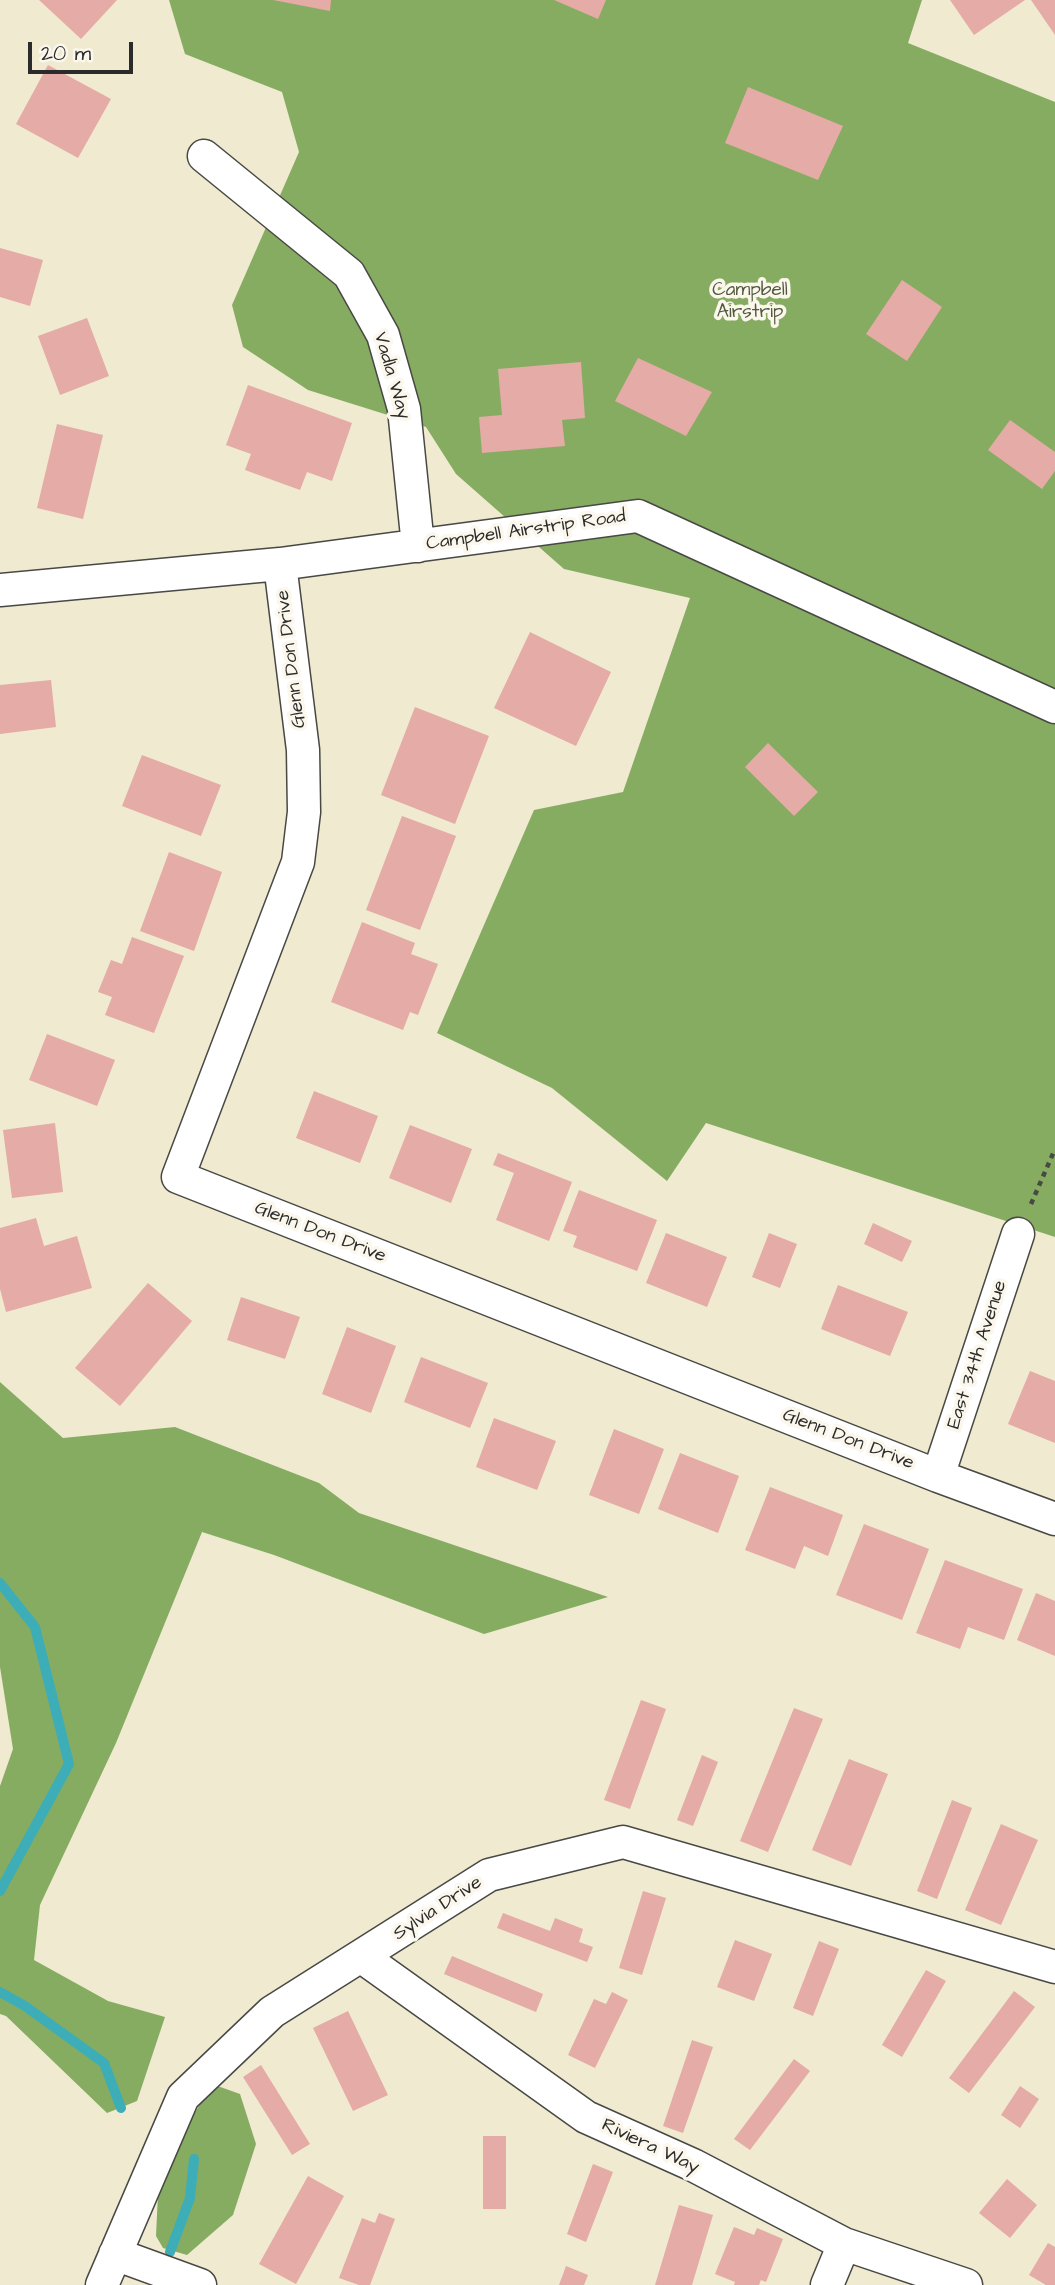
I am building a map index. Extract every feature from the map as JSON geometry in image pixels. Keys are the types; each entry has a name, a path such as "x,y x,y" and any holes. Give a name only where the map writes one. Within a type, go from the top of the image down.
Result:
{"street":[{"name":"Vadla Way","path":"204,156 349,274 383,335 404,410 418,545"},
{"name":"Campbell Airstrip Road","path":"0,590 280,564 638,516 1055,707"},
{"name":"Glenn Don Drive","path":"280,564 303,750 304,812 298,862 178,1177 938,1476 1055,1519"},
{"name":"East 34th Avenue","path":"938,1476 1018,1234"},
{"name":"Sylvia Drive","path":"102,2285 183,2097 272,2012 489,1875 623,1842 1055,1967"},
{"name":"Riviera Way","path":"362,1957 586,2117 693,2165 844,2244 966,2285"},
{"path":"827,2285 844,2244"},
{"path":"115,2254 200,2285"}],"path":[{"path":"1018,1234 1055,1149"}],"green space":[{"name":"Campbell Airstrip","path":"169,0 922,0 908,43 1055,102 1055,1237 706,1123 667,1181 552,1088 437,1033 534,810 623,792 690,598 564,569 456,474 426,427 308,390 243,347 232,305 299,152 282,92 185,54"},
{"path":"0,1382 63,1438 175,1427 319,1483 359,1513 608,1597 484,1634 274,1555 202,1532 116,1743 40,1905 34,1960 108,2001 165,2017 137,2101 107,2113 6,2016 0,2014 0,1786 13,1749 0,1667"},
{"path":"212,2084 240,2094 256,2144 233,2215 187,2255 163,2248 156,2236 159,2173"}],"building":[{"path":"39,0 117,0 81,39"},
{"path":"273,0 331,0 330,11"},
{"path":"554,0 606,0 598,19"},
{"path":"950,0 1025,0 974,35"},
{"path":"1031,0 1055,0 1055,35"},
{"path":"48,65 111,99 78,158 16,124"},
{"path":"748,87 843,126 818,180 725,143"},
{"path":"0,248 43,260 30,306 0,297"},
{"path":"902,280 942,307 907,361 866,334"},
{"path":"87,318 109,376 60,395 38,336"},
{"path":"638,358 712,392 686,436 615,401"},
{"path":"581,362 585,418 562,420 565,446 482,453 479,417 502,415 498,369"},
{"path":"248,385 352,423 332,481 307,472 300,490 245,470 251,454 226,445"},
{"path":"1010,420 1055,452 1055,471 1042,489 988,450"},
{"path":"57,424 103,435 83,519 37,508"},
{"path":"530,632 611,672 576,746 494,708"},
{"path":"51,680 56,727 0,734 0,685"},
{"path":"415,707 489,736 455,824 381,795"},
{"path":"768,743 818,792 794,816 745,767"},
{"path":"142,755 221,785 201,836 122,806"},
{"path":"402,816 456,836 420,930 366,910"},
{"path":"169,852 222,872 194,951 140,931"},
{"path":"362,922 415,943 411,954 438,964 418,1015 410,1012 403,1030 331,1002"},
{"path":"132,937 184,956 154,1033 105,1015 112,997 98,992 111,960 122,964"},
{"path":"47,1034 115,1060 97,1106 29,1080"},
{"path":"314,1091 378,1116 360,1163 296,1138"},
{"path":"55,1123 63,1192 12,1198 3,1130"},
{"path":"410,1125 472,1149 451,1203 389,1178"},
{"path":"498,1153 572,1182 549,1241 496,1220 514,1173 493,1165"},
{"path":"579,1190 657,1220 637,1271 573,1247 577,1236 563,1231"},
{"path":"36,1218 44,1246 77,1236 92,1288 6,1312 0,1289 0,1228"},
{"path":"873,1223 912,1241 902,1262 864,1244"},
{"path":"666,1233 727,1257 707,1307 646,1283"},
{"path":"769,1233 797,1244 780,1288 752,1277"},
{"path":"148,1283 192,1321 120,1406 75,1368"},
{"path":"838,1285 908,1312 890,1356 821,1329"},
{"path":"241,1297 300,1317 285,1359 227,1340"},
{"path":"347,1327 396,1346 371,1413 322,1394"},
{"path":"421,1357 488,1383 470,1428 404,1402"},
{"path":"1030,1371 1055,1381 1055,1443 1008,1424"},
{"path":"494,1418 556,1441 537,1490 476,1467"},
{"path":"614,1429 664,1449 639,1514 589,1495"},
{"path":"680,1453 739,1476 718,1533 658,1509"},
{"path":"770,1487 843,1515 828,1556 804,1546 795,1569 745,1550"},
{"path":"864,1524 929,1549 902,1620 836,1595"},
{"path":"945,1560 1023,1589 1004,1640 968,1627 960,1649 916,1633"},
{"path":"1036,1593 1055,1601 1055,1656 1017,1640"},
{"path":"641,1700 666,1709 630,1809 604,1800"},
{"path":"794,1708 823,1719 768,1852 740,1841"},
{"path":"702,1755 718,1762 693,1826 677,1820"},
{"path":"849,1759 888,1774 851,1866 812,1850"},
{"path":"952,1800 972,1808 937,1899 917,1891"},
{"path":"1001,1824 1038,1840 1001,1925 965,1910"},
{"path":"643,1891 666,1898 642,1975 619,1968"},
{"path":"503,1913 550,1931 555,1918 583,1929 579,1942 593,1947 587,1962 497,1928"},
{"path":"735,1940 772,1954 754,2001 717,1987"},
{"path":"819,1941 839,1949 813,2016 793,2008"},
{"path":"452,1956 543,1994 536,2012 444,1974"},
{"path":"926,1970 946,1981 902,2057 882,2045"},
{"path":"1014,1991 1035,2007 969,2093 949,2078"},
{"path":"612,1992 628,2000 595,2068 568,2055 594,1999 606,2004"},
{"path":"348,2011 388,2095 353,2111 313,2028"},
{"path":"692,2040 713,2047 683,2133 663,2126"},
{"path":"794,2059 810,2071 750,2150 734,2139"},
{"path":"261,2065 310,2144 292,2155 243,2077"},
{"path":"1020,2086 1039,2099 1020,2128 1001,2115"},
{"path":"483,2136 506,2136 506,2209 483,2209"},
{"path":"593,2164 613,2172 586,2242 567,2234"},
{"path":"308,2176 344,2196 296,2284 259,2264"},
{"path":"1007,2179 1037,2205 1010,2238 979,2213"},
{"path":"679,2205 713,2215 692,2285 655,2285"},
{"path":"379,2213 395,2219 370,2285 359,2285 339,2278 362,2218 375,2223"},
{"path":"734,2227 754,2235 757,2228 783,2239 766,2282 761,2280 759,2285 734,2285 735,2282 715,2274"},
{"path":"1048,2243 1055,2247 1055,2285 1046,2285 1029,2275"},
{"path":"566,2266 588,2275 584,2285 559,2285"}],"waterway":[{"path":"0,1583 35,1627 69,1764 0,1891"},
{"path":"0,1992 25,2006 104,2063 121,2108"},
{"path":"170,2252 190,2198 194,2159"}]}
